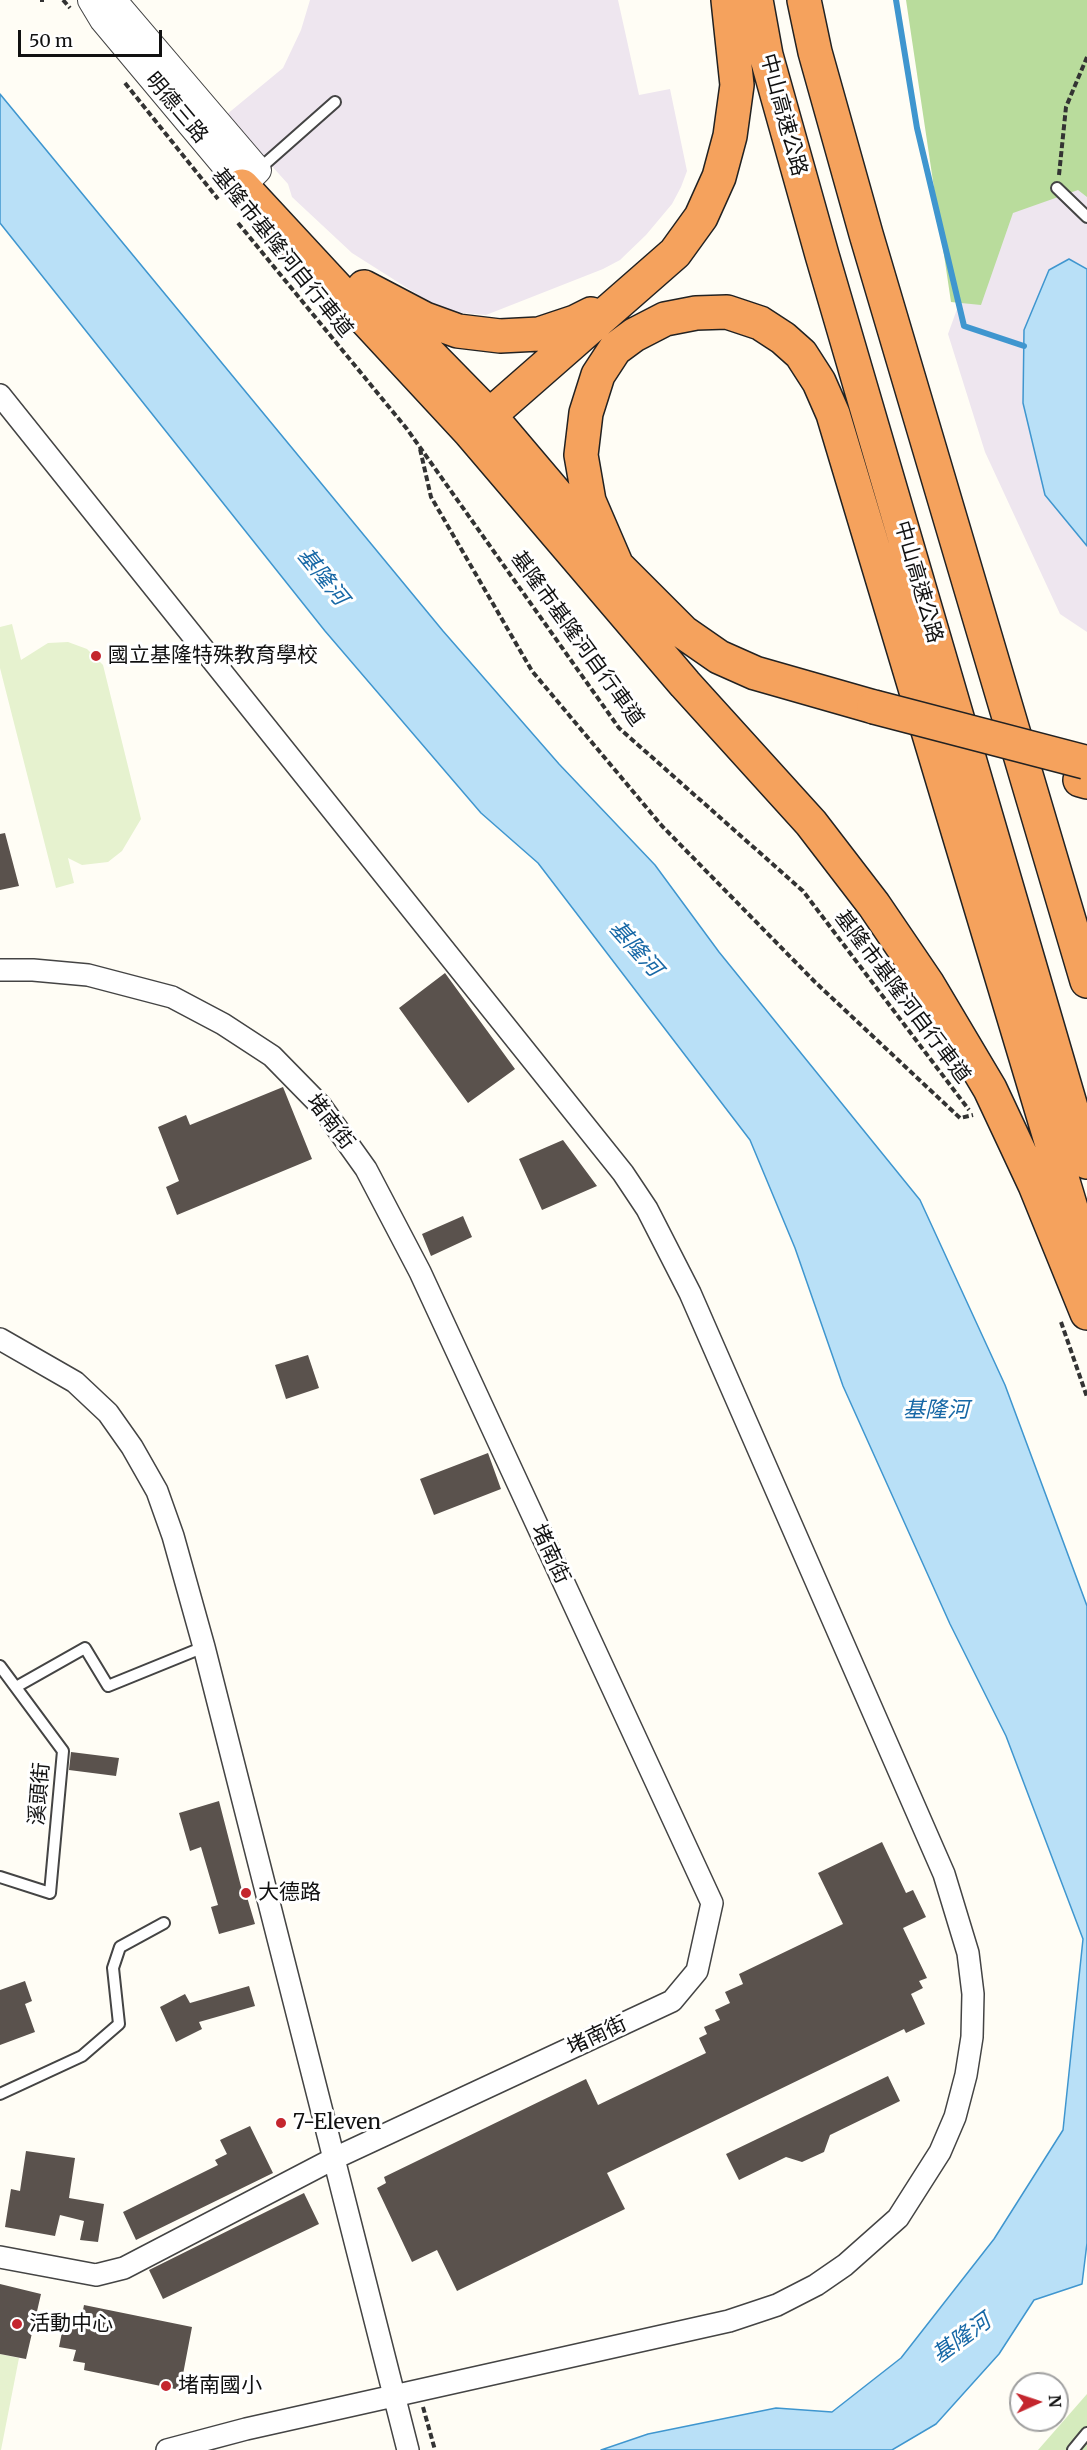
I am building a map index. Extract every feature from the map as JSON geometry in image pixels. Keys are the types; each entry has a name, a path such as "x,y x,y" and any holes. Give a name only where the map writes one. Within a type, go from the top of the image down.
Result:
{"highway":[{"path":"479,424 675,253 701,217 719,177 729,136 737,85 729,0"},
{"name":"中山高速公路","path":"756,0 766,55 825,266 1087,1162"},
{"path":"804,0 814,52 863,223 1087,981"},
{"path":"239,195 364,287 425,319 458,331 500,336 539,334 575,322 630,292"},
{"path":"239,195 479,424"},
{"path":"364,287 675,651 709,673 782,704 872,716 1085,771"},
{"path":"1072,1312 1035,1185 990,1089 927,983 874,905 811,823 686,684 608,573 589,501 580,455 586,413 598,375 615,350 633,335 665,319 696,313 727,312 760,323 783,338 807,363 819,382 832,414 1087,1262"},
{"path":"1050,855 1087,919"}],"street":[{"name":"明德三路","path":"113,0 239,195"},
{"name":"明德三路","path":"85,8 103,20 239,195"},
{"path":"0,395 616,1165 647,1209 690,1293 944,1874 968,1953 973,1994 972,2037 955,2117 940,2152 898,2218 845,2265 816,2285 777,2305 729,2321 419,2391 396,2403 167,2450"},
{"name":"堵南街","path":"0,970 33,970 88,975 172,997 223,1024 272,1056 321,1106 366,1169 420,1272 712,1903 697,1971 672,2001 335,2158"},
{"path":"0,1339 75,1382 108,1413 132,1447 157,1491 204,1647 408,2450"},
{"path":"0,2257 96,2275 124,2268 335,2158"}],"lane":[{"path":"239,195 335,102"},
{"path":"1057,189 1087,217"},
{"path":"16,1687 85,1648 108,1686 204,1647"},
{"name":"溪頭街","path":"0,1666 63,1751 50,1893 0,1877"},
{"path":"0,2094 82,2056 119,2024 113,1968 120,1947 164,1923"},
{"path":"1073,2450 1087,2433"}],"path":[{"path":"63,0 85,8"},
{"path":"1057,189 1066,107 1087,57"},
{"name":"基隆市基隆河自行車道","path":"123,77 127,87 239,195 619,728 803,891 981,1124"},
{"path":"419,446 431,497 532,670 662,826 815,982 960,1118 974,1115"},
{"path":"1072,1312 1087,1397"},
{"path":"419,2391 435,2450"}],"shaded area":[{"path":"310,0 618,0 639,95 670,89 687,171 672,204 646,235 620,260 603,269 486,315 451,312 434,305 352,253 292,197 288,184 226,115 283,68 301,30"},
{"path":"1069,0 1087,0 1087,632 1060,614 985,452 948,334"}],"green space":[{"path":"906,0 1087,0 1087,197 1078,190 1013,213 981,305 951,302"},
{"path":"12,624 21,660 48,643 68,642 87,649 103,665 141,819 122,851 108,862 82,865 68,858 74,883 56,888 0,668 0,627"},
{"path":"0,2354 19,2358 1,2450 0,2450"},
{"path":"1087,2394 1087,2450 1038,2450 1054,2432 1069,2432 1069,2415"}],"water":[{"name":"基隆河","path":"0,94 443,631 559,764 655,865 719,952 920,1200 1005,1385 1087,1606 1087,2243 1082,2284 1034,2300 999,2354 936,2424 892,2450 601,2450 648,2434 776,2408 832,2412 901,2358 994,2239 1063,2130 1083,1939 1006,1736 950,1624 843,1386 795,1248 750,1140 538,863 481,813 325,631 0,223"},
{"path":"1069,259 1087,269 1087,546 1045,495 1023,403 1024,330 1049,270"}],"building":[{"path":"5,833 19,886 0,890 0,834"},
{"path":"445,973 515,1069 468,1103 399,1008"},
{"path":"283,1087 312,1159 177,1215 166,1187 179,1181 158,1127 186,1115 190,1125"},
{"path":"563,1140 597,1186 542,1210 519,1159"},
{"path":"463,1216 472,1237 431,1256 422,1234"},
{"path":"308,1355 319,1388 286,1399 275,1365"},
{"path":"488,1453 501,1489 434,1515 420,1479"},
{"path":"71,1752 119,1758 116,1776 69,1770"},
{"path":"219,1801 244,1898 247,1897 255,1924 219,1934 211,1907 218,1905 201,1847 190,1851 179,1813"},
{"path":"882,1842 906,1893 913,1890 926,1917 903,1928 927,1978 919,1981 923,1988 911,1994 925,2024 906,2033 904,2029 607,2173 625,2209 457,2291 437,2250 412,2262 377,2188 386,2183 384,2177 586,2079 598,2105 706,2053 699,2038 707,2034 704,2027 720,2020 715,2010 730,2003 725,1992 743,1984 739,1974 843,1924 818,1873"},
{"path":"25,1981 32,2001 25,2004 35,2032 0,2045 0,1990"},
{"path":"249,1986 255,2006 199,2022 202,2029 176,2042 160,2007 185,1994 190,2003"},
{"path":"888,2076 900,2101 830,2135 824,2152 802,2162 786,2157 739,2180 726,2154"},
{"path":"250,2126 273,2173 136,2240 123,2212 218,2165 215,2160 227,2154 220,2140"},
{"path":"26,2151 75,2158 69,2198 104,2204 98,2242 80,2240 84,2221 60,2215 55,2236 5,2227 11,2189 20,2191"},
{"path":"304,2193 319,2224 163,2299 149,2270"},
{"name":"活動中心","path":"0,2284 41,2294 26,2359 0,2354"},
{"path":"84,2305 192,2327 180,2390 84,2370 85,2363 73,2361 76,2350 59,2347 64,2322 80,2325"}],"waterway":[{"path":"896,0 917,128 964,326 1024,346"}],"place":[{"name":"國立基隆特殊教育學校","path":"96,656"},
{"name":"大德路","path":"246,1893"},
{"name":"7-Eleven","path":"281,2123"},
{"name":"活動中心","path":"17,2324"},
{"name":"堵南國小","path":"166,2386"}]}
